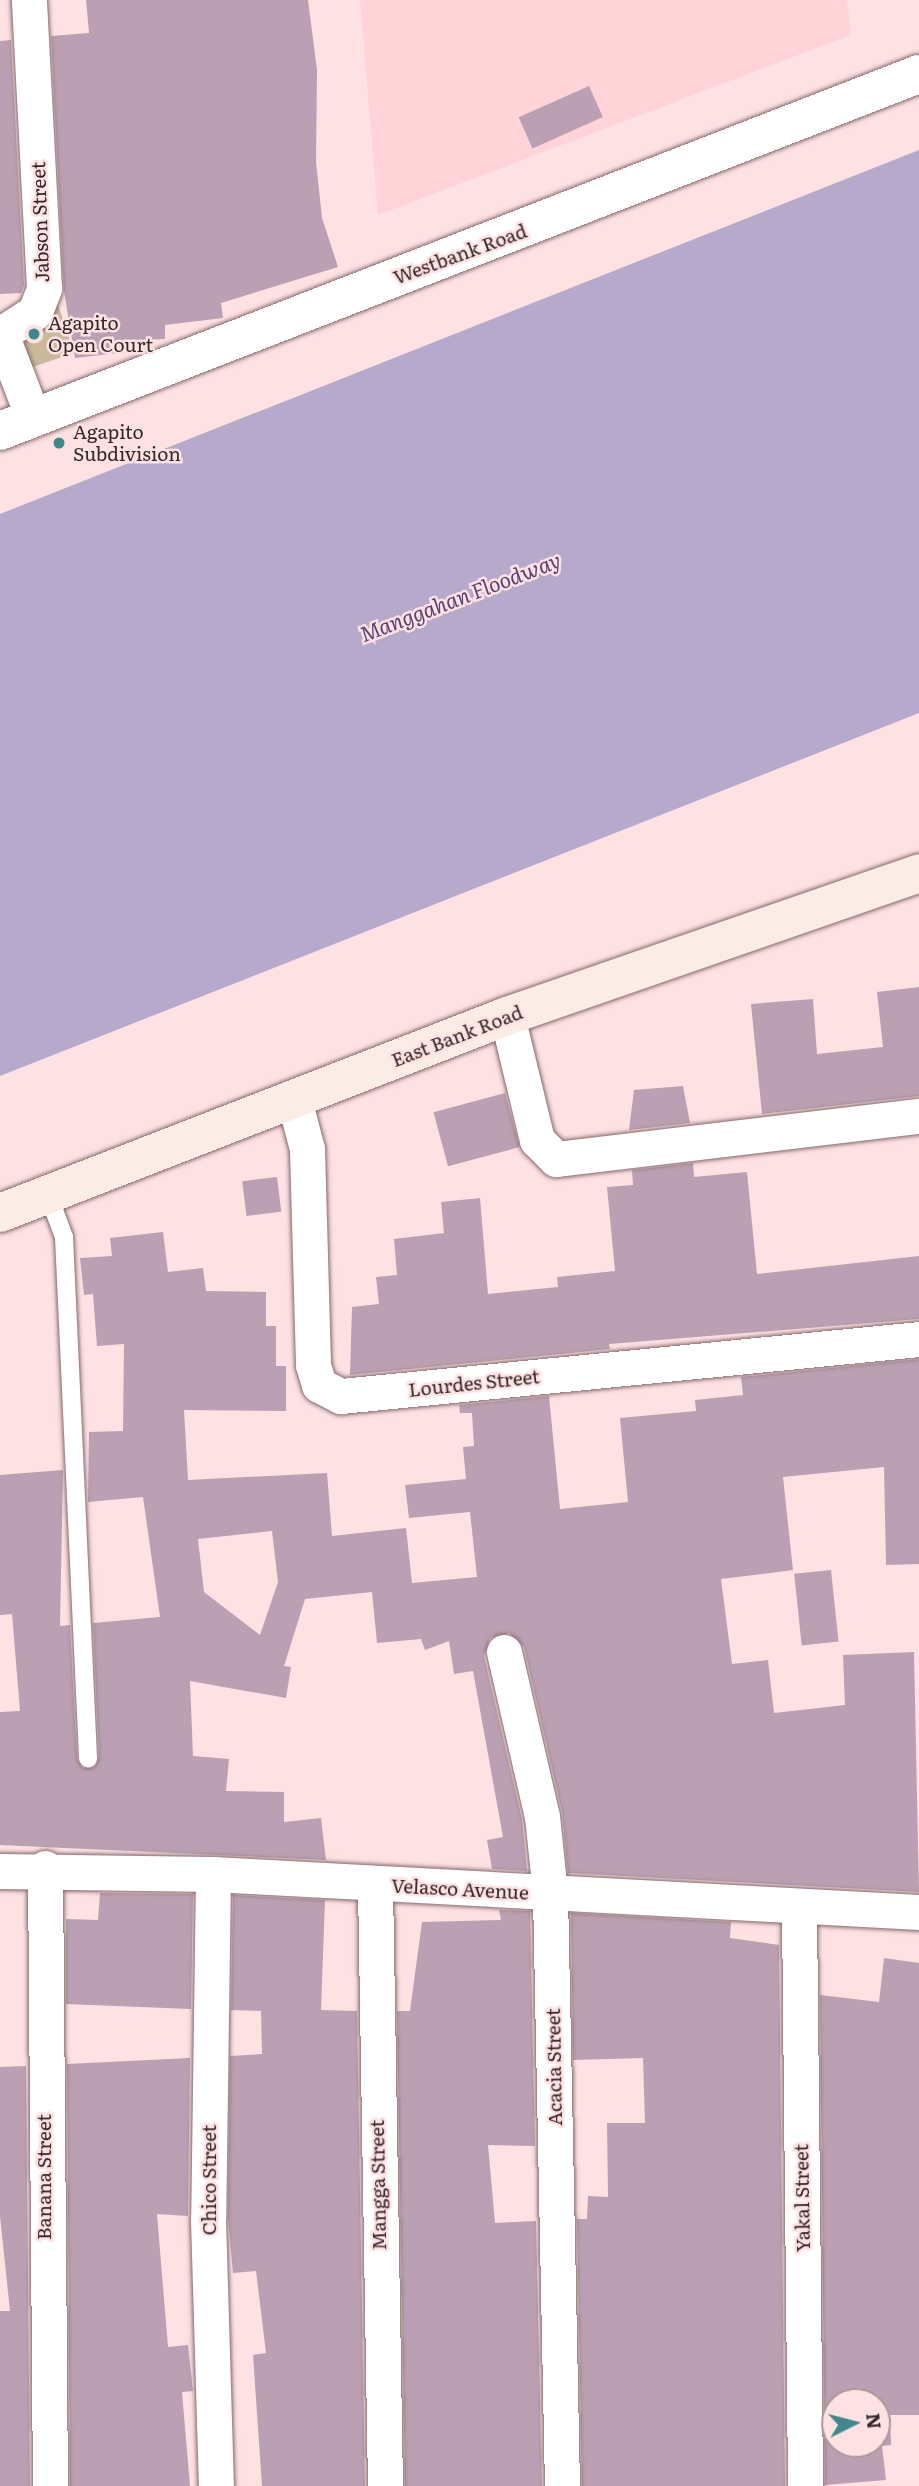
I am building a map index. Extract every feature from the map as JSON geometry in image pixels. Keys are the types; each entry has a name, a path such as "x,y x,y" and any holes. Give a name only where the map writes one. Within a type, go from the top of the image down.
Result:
{"main road":[{"name":"East Bank Road","path":"0,1213 508,1016 919,873"}],"street":[{"name":"Jabson Street","path":"16,425 1,334 35,312 44,288 30,0"},
{"name":"Westbank Road","path":"16,425 919,74"},
{"path":"508,1016 537,1140 556,1158 919,1116"},
{"name":"Lourdes Street","path":"294,1099 307,1149 313,1365 319,1385 341,1396 919,1339"},
{"name":"Acacia Street","path":"504,1652 542,1816 550,1894 562,2486"},
{"name":"Velasco Avenue","path":"0,1871 45,1868 213,1874 799,1910 919,1912"},
{"name":"Banana Street","path":"45,1868 50,2486"},
{"name":"Chico Street","path":"213,1874 208,2219 216,2486"},
{"name":"Mangga Street","path":"375,1884 385,2486"},
{"name":"Yakal Street","path":"799,1910 805,2486"}],"lane":[{"path":"48,1194 64,1237 88,1758"}],"shaded area":[{"path":"360,0 847,0 851,35 378,215"},
{"name":"Agapito Open Court","path":"55,296 74,353 0,378 0,315"}],"water":[{"name":"Manggahan Floodway","path":"919,150 919,713 0,1076 0,514"}],"building":[{"path":"86,0 308,0 317,70 316,162 322,218 338,267 221,303 223,318 165,325 165,339 125,341 127,352 75,358 64,291 51,36 89,33"},
{"path":"11,40 24,285 21,293 0,294 0,41"},
{"path":"589,86 603,117 532,148 519,117"},
{"path":"919,987 919,1096 762,1114 751,1004 813,999 817,1054 883,1047 877,992"},
{"path":"683,1086 690,1123 629,1130 634,1090"},
{"path":"505,1093 519,1147 448,1166 434,1112"},
{"path":"693,1163 694,1177 747,1172 757,1274 919,1256 919,1319 609,1344 610,1349 350,1375 352,1307 379,1304 376,1277 397,1275 394,1239 444,1233 441,1202 480,1198 488,1294 558,1287 557,1277 615,1271 607,1187 633,1185 632,1170"},
{"path":"277,1177 281,1212 247,1216 242,1181"},
{"path":"163,1232 168,1272 203,1268 206,1291 266,1292 266,1326 276,1326 276,1366 286,1366 286,1411 184,1410 188,1480 327,1473 332,1536 406,1528 412,1583 477,1577 470,1512 409,1518 405,1485 466,1479 463,1447 474,1446 472,1413 460,1413 459,1405 549,1396 560,1509 628,1502 620,1418 696,1411 695,1400 743,1395 741,1377 919,1359 919,1564 886,1565 884,1467 783,1477 793,1570 721,1579 732,1664 768,1660 774,1713 845,1705 843,1655 914,1652 919,1892 568,1873 562,1812 524,1647 509,1633 490,1638 484,1656 522,1819 527,1871 492,1869 487,1840 503,1837 473,1671 454,1674 449,1641 425,1650 421,1639 377,1643 372,1592 305,1599 284,1666 291,1667 286,1698 190,1681 193,1756 229,1759 226,1791 284,1792 284,1822 321,1818 326,1860 0,1845 0,1712 20,1711 12,1614 0,1615 0,1475 63,1470 60,1626 70,1625 77,1759 83,1768 95,1767 99,1757 93,1623 160,1617 143,1497 88,1502 89,1432 123,1431 124,1344 97,1346 93,1294 84,1295 80,1258 112,1256 110,1238","holes":["272,1531 278,1582 260,1635 204,1592 198,1539"]},
{"path":"831,1570 839,1642 802,1645 794,1574"},
{"path":"100,1893 193,1894 191,2009 66,2004 66,1919 98,1920"},
{"path":"233,1895 325,1900 321,2010 357,2011 365,2486 262,2486 253,2355 266,2353 256,2271 233,2273 228,2218 230,2056 262,2054 261,2011 231,2010"},
{"path":"499,1910 530,1911 535,2146 488,2145 495,2223 536,2221 542,2486 405,2486 397,2011 410,2011 422,1922 501,1920"},
{"path":"571,1913 731,1922 730,1938 779,1945 785,2486 582,2486 577,2219 587,2219 588,2196 608,2197 607,2123 645,2123 643,2058 573,2060"},
{"path":"884,1958 919,1963 919,2415 891,2415 891,2388 824,2388 820,1995 879,2002"},
{"path":"190,2058 188,2216 157,2214 168,2347 188,2345 193,2391 182,2392 190,2486 70,2486 67,2064"},
{"path":"26,2066 30,2486 0,2486 0,2311 10,2311 0,2216 0,2067"},
{"path":"825,2458 883,2458 886,2480 825,2485"}],"place":[{"name":"Agapito Open Court","path":"34,334"},
{"name":"Agapito Subdivision","path":"59,443"}]}
